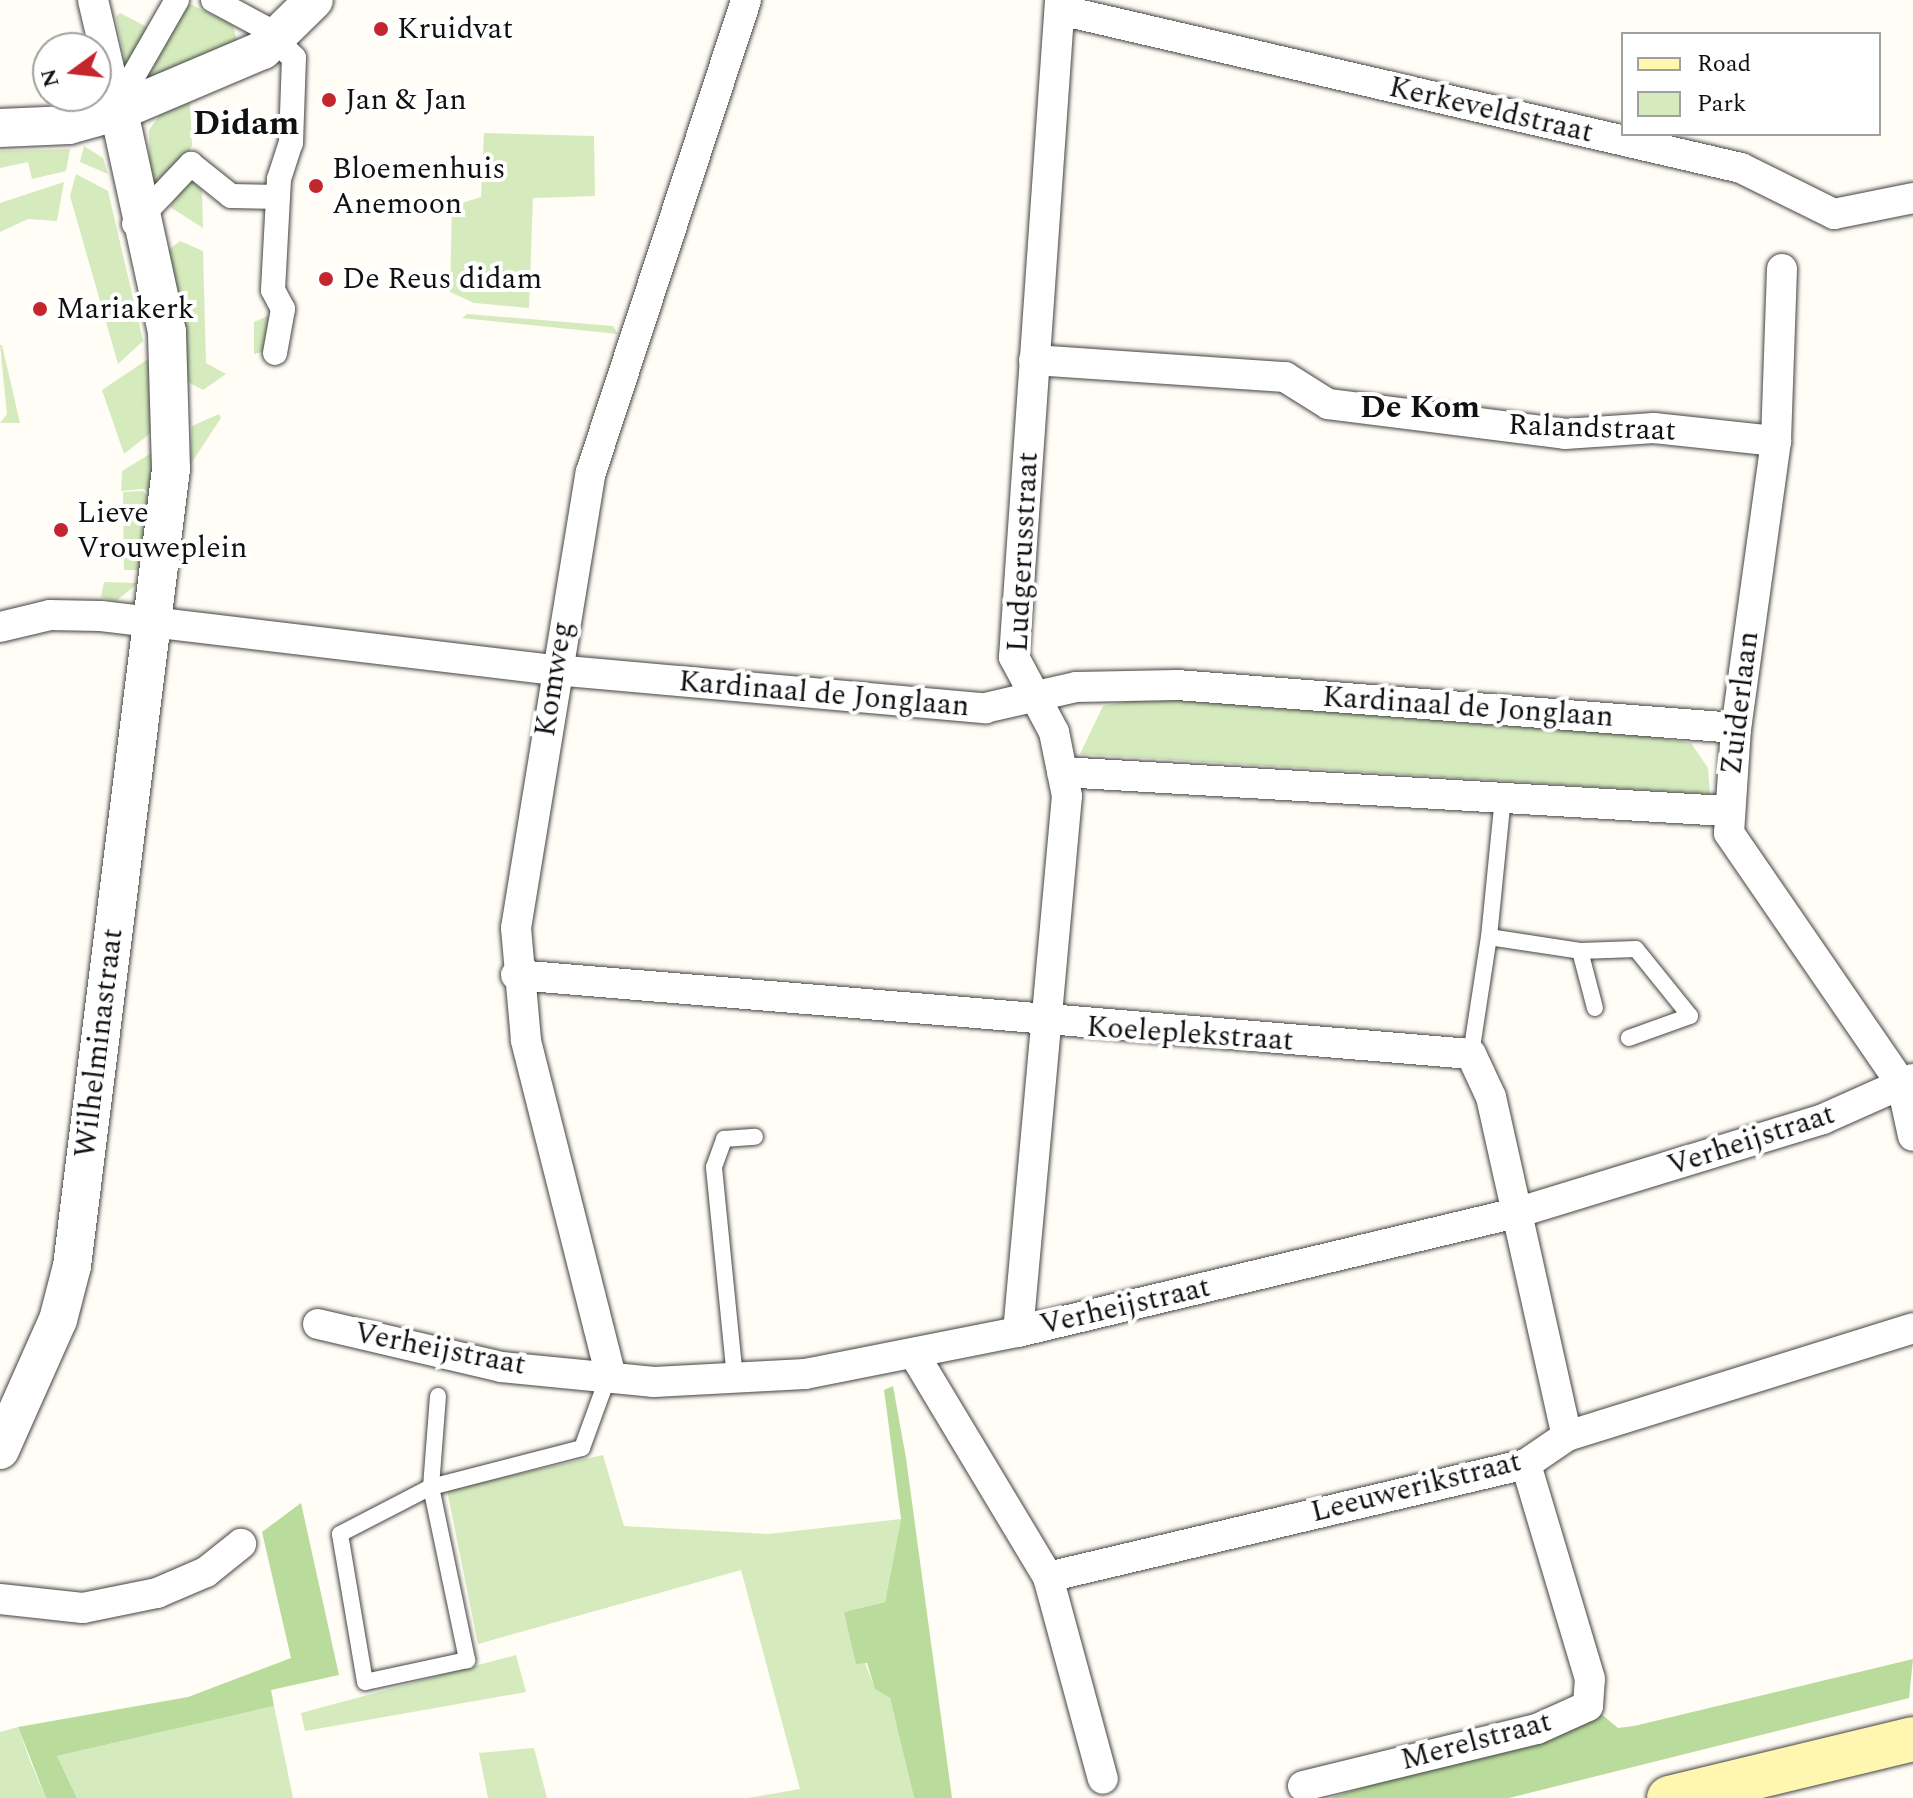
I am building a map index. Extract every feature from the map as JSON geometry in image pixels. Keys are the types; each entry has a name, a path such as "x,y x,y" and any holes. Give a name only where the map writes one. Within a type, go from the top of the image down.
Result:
{"main road":[{"path":"1669,1798 1913,1739"}],"street":[{"path":"93,0 123,99 136,223 167,332 174,430 150,624"},
{"path":"123,99 177,0"},
{"path":"213,0 267,29 284,0"},
{"path":"0,128 69,125 123,99 263,50 314,0"},
{"name":"Komweg","path":"610,1373 516,975 516,928 555,670 591,472 746,0"},
{"name":"Kerkeveldstraat","path":"1060,5 1741,168 1834,214 1913,198"},
{"name":"Ludgerusstraat","path":"1018,1332 1050,1024 1067,796 1054,732 1030,697 1014,657 1060,5"},
{"path":"275,353 283,309 273,290 278,197 291,143 294,58 287,51"},
{"path":"136,223 191,164 231,196 278,197"},
{"name":"Zuiderlaan","path":"1782,269 1776,441 1726,811 1729,833 1907,1082"},
{"name":"Ralandstraat","path":"1034,360 1285,377 1328,404 1565,434 1654,428 1776,441"},
{"name":"Kardinaal de Jonglaan","path":"0,627 50,615 555,670 985,708 1076,687 1177,685 1736,728"},
{"name":"Wilhelminastraat","path":"0,1450 58,1320 72,1266 150,624"},
{"path":"1062,772 1726,811"},
{"name":"Koeleplekstraat","path":"516,975 1050,1024 1471,1054"},
{"path":"1471,1054 1491,1097 1567,1436"},
{"path":"1907,1082 1913,1136"},
{"name":"Verheijstraat","path":"318,1324 501,1367 610,1373 654,1382 805,1374 1018,1332 1516,1213 1823,1119 1907,1082"},
{"name":"Leeuwerikstraat","path":"1048,1577 1526,1464 1567,1436 1913,1328"},
{"path":"914,1354 1048,1577 1103,1779"},
{"name":"Merelstraat","path":"1303,1786 1537,1729 1588,1706 1590,1679 1526,1464"},
{"path":"0,1599 83,1608 157,1593 206,1572 241,1544"}],"lane":[{"path":"1471,1054 1489,937 1503,796"},
{"path":"1489,937 1580,951 1636,949 1690,1016 1629,1038"},
{"path":"1580,951 1595,1008"},
{"path":"735,1378 714,1167 724,1139 755,1137"},
{"path":"438,1396 431,1487 467,1660 365,1682 340,1534 431,1487 582,1448 610,1373"}],"green space":[{"path":"186,2 233,25 237,42 146,80"},
{"path":"120,13 151,29 128,75 116,17"},
{"path":"190,99 192,146 163,192 150,190 149,130 162,112"},
{"path":"484,133 594,136 595,196 533,198 529,308 474,303 450,292 452,206 481,197"},
{"path":"84,146 103,158 108,174 80,162"},
{"path":"70,149 66,171 32,179 28,162 0,168 0,151"},
{"path":"76,174 108,191 143,341 118,364 70,196"},
{"path":"190,179 202,190 203,228 170,207"},
{"path":"64,182 57,221 28,219 0,232 0,203"},
{"path":"180,241 203,251 206,363 226,374 203,390 186,381 167,251"},
{"path":"272,314 263,352 254,354 254,322"},
{"path":"467,314 613,326 618,334 462,318"},
{"path":"0,345 20,423 0,423 7,414"},
{"path":"151,357 157,428 124,454 102,390"},
{"path":"219,414 221,418 190,465 192,426"},
{"path":"153,452 152,497 144,489 121,491 122,471"},
{"path":"143,491 150,497 140,570 124,570 123,492"},
{"path":"104,582 138,583 116,601 101,597"},
{"path":"1158,696 1578,725 1691,743 1708,768 1710,794 1080,754 1103,706"},
{"path":"893,1386 906,1458 952,1798 914,1798 890,1698 875,1689 867,1663 856,1664 844,1612 885,1602 901,1519 884,1390"},
{"path":"603,1455 624,1526 768,1534 901,1519 885,1602 844,1612 875,1688 890,1698 914,1798 748,1798 800,1789 741,1570 478,1644 447,1490"},
{"path":"301,1503 339,1675 271,1690 274,1706 57,1756 77,1798 46,1798 18,1727 188,1697 291,1658 262,1532"},
{"path":"516,1655 526,1692 305,1731 301,1713"},
{"path":"1913,1659 1909,1698 1509,1798 1330,1798 1599,1712 1618,1728 1634,1726"},
{"path":"274,1706 293,1798 77,1798 57,1756"},
{"path":"18,1727 46,1798 0,1798 0,1732"},
{"path":"534,1748 547,1798 488,1798 479,1753"}],"place":[{"name":"Kruidvat","path":"381,29"},
{"name":"Jan & Jan","path":"329,100"},
{"name":"Bloemenhuis Anemoon","path":"316,186"},
{"name":"De Reus didam","path":"326,279"},
{"name":"Mariakerk","path":"40,309"},
{"name":"Lieve Vrouweplein","path":"61,530"}],"district":[{"name":"Didam","path":"246,125"},
{"name":"De Kom","path":"1420,408"}]}
